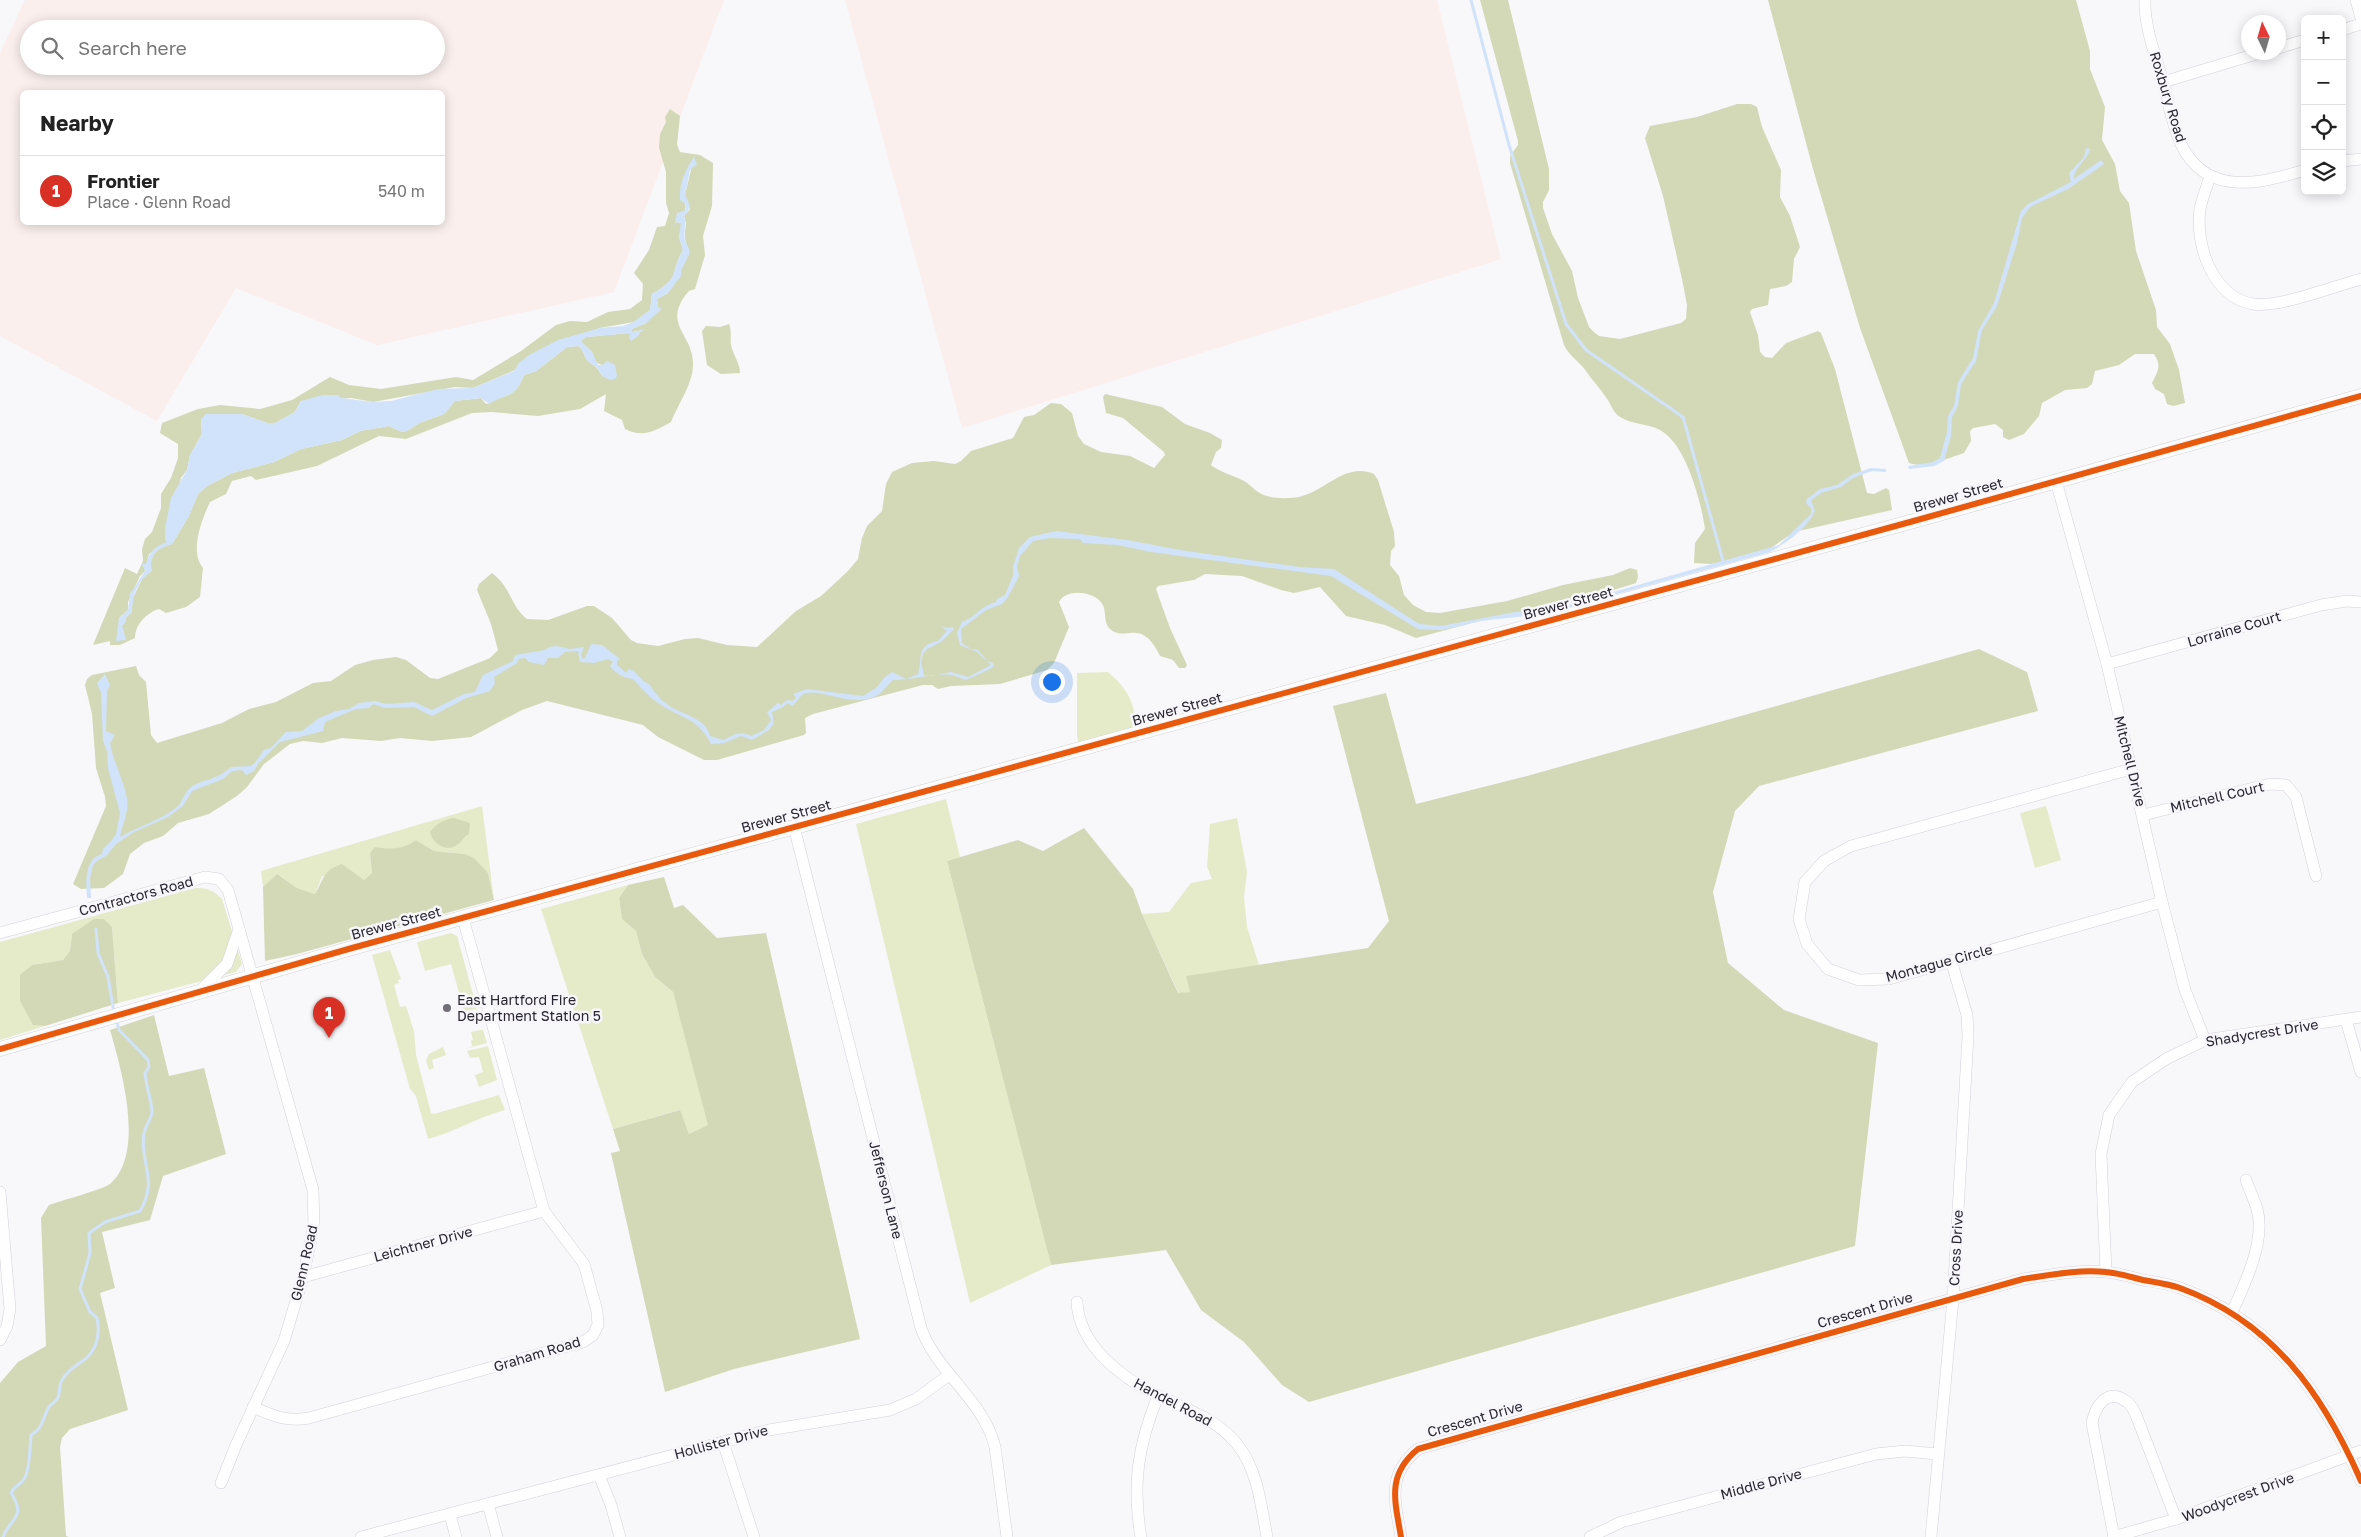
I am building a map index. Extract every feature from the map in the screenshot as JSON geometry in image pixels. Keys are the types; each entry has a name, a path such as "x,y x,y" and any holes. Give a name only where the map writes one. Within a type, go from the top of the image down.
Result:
{"main road":[{"name":"Brewer Street","path":"0,1049 462,918 2361,396"}],"street":[{"name":"Roxbury Road","path":"2145,0 2148,24 2163,82 2182,145 2193,162 2210,176 2228,182 2251,183 2301,171"},
{"path":"2356,0 2361,18"},
{"path":"2346,29 2361,24"},
{"path":"2286,46 2301,41"},
{"path":"2163,82 2241,59"},
{"path":"2346,160 2361,158"},
{"path":"2210,176 2200,210 2202,240 2208,264 2219,284 2234,298 2254,304 2275,303 2361,279"},
{"name":"Mitchell Drive","path":"2056,481 2107,664 2162,902 2185,990 2205,1040"},
{"name":"Lorraine Court","path":"2107,664 2321,605 2347,601 2361,603"},
{"name":"Montague Circle","path":"2131,769 1851,846 1824,861 1805,882 1799,918 1807,944 1828,969 1859,980 1889,979 2162,902"},
{"name":"Mitchell Court","path":"2143,815 2270,784 2286,785 2296,797 2316,876"},
{"name":"Jefferson Lane","path":"794,827 921,1328 931,1351 981,1416 991,1433 995,1447 1007,1537"},
{"name":"Contractors Road","path":"0,933 210,876 219,879 225,885 253,976"},
{"name":"Graham Road","path":"253,1408 281,1419 294,1421 309,1418 574,1344 593,1335 598,1325 598,1311 584,1264 544,1211 462,918"},
{"path":"200,991 227,964 239,928"},
{"name":"Cross Drive","path":"1931,1537 1937,1454 1953,1299 1968,1036 1967,1015 1951,960"},
{"name":"Glenn Road","path":"221,1484 236,1445 284,1341 303,1277 314,1225 314,1190 253,976"},
{"name":"Shadycrest Drive","path":"2106,1272 2101,1154 2109,1116 2132,1082 2166,1059 2205,1040 2361,1017"},
{"path":"2346,1020 2361,1072"},
{"path":"2232,1312 2248,1276 2258,1246 2258,1210 2246,1180"},
{"path":"0,1192 10,1309 7,1326 0,1340"},
{"name":"Leichtner Drive","path":"303,1277 544,1211"},
{"name":"Crescent Drive","path":"1401,1537 1395,1498 1396,1476 1404,1460 1418,1449 2023,1279 2065,1273 2106,1272 2180,1288 2232,1312 2267,1338 2297,1370 2356,1454 2361,1481"},
{"name":"Handel Road","path":"1077,1302 1081,1327 1092,1344 1124,1375 1158,1396 1210,1420 1229,1435 1240,1448 1256,1482 1267,1537"},
{"name":"Hollister Drive","path":"361,1537 777,1428 890,1410 916,1399 950,1376"},
{"path":"1141,1537 1137,1498 1138,1465 1143,1436 1158,1396"},
{"path":"2113,1537 2092,1423 2095,1410 2101,1400 2113,1396 2127,1401 2136,1415 2176,1519"},
{"path":"723,1442 754,1537"},
{"name":"Middle Drive","path":"1590,1537 1621,1522 1876,1454 1905,1451 1937,1454"},
{"name":"Woodycrest Drive","path":"2113,1537 2176,1519 2356,1454"},
{"path":"599,1475 609,1499 620,1537"},
{"path":"488,1504 497,1537"},
{"path":"450,1515 456,1537"}],"shaded area":[{"path":"25,0 724,0 614,292 377,345 236,288 157,421 0,336 0,53"},
{"path":"845,0 1437,0 1501,259 962,428"}],"green space":[{"path":"1480,0 1508,0 1549,169 1549,190 1543,202 1543,208 1552,234 1572,271 1578,298 1589,327 1599,336 1620,339 1681,323 1686,319 1687,305 1682,279 1663,196 1645,138 1650,126 1697,117 1737,104 1751,104 1757,107 1762,127 1781,170 1780,197 1790,216 1800,247 1794,259 1792,282 1786,286 1770,289 1768,305 1752,309 1750,312 1758,335 1760,352 1765,357 1772,358 1786,343 1818,331 1821,333 1835,369 1867,493 1874,494 1886,488 1889,490 1892,510 1794,532 1768,550 1711,564 1694,563 1695,543 1705,529 1696,489 1685,460 1669,437 1660,430 1625,420 1617,415 1607,399 1564,345 1510,163 1510,156 1518,145 1518,141"},
{"path":"1768,0 2076,0 2090,51 2090,69 2105,107 2102,140 2115,164 2120,191 2129,203 2136,251 2156,310 2157,327 2170,344 2179,370 2185,403 2173,406 2167,404 2164,394 2155,389 2152,383 2158,368 2158,362 2154,354 2135,354 2119,365 2095,371 2092,384 2087,388 2065,390 2042,403 2039,416 2024,434 2009,440 2003,437 2003,430 1995,424 1973,428 1970,431 1971,441 1964,453 1929,464 1909,463 1860,328 1813,169"},
{"path":"670,109 680,116 677,145 680,152 700,155 713,163 712,206 703,236 705,255 695,289 689,291 681,302 678,312 680,329 692,354 691,379 671,422 654,431 643,433 631,432 625,429 622,420 604,411 606,394 580,409 538,416 491,412 472,413 406,439 379,436 317,466 256,480 251,476 232,481 226,494 210,502 198,535 197,553 203,568 200,597 186,607 166,613 159,609 150,613 139,624 135,638 120,645 110,645 110,641 93,645 125,568 137,574 143,561 142,549 145,539 152,532 161,508 161,494 171,478 178,458 178,444 160,433 162,423 198,409 220,405 260,409 292,400 330,377 349,385 381,389 456,377 473,380 521,351 556,325 570,321 587,322 608,312 630,309 642,300 643,284 634,273 649,250 657,227 665,226 669,213 666,203 666,172 659,148 660,134 666,122 665,117","holes":["694,157 685,195 690,209 684,216 686,223 685,239 689,254 668,293 657,299 658,307 646,323 632,329 632,332 643,330 640,332 586,337 580,341 592,352 595,362 602,365 602,376 597,368 587,360 581,348 578,346 567,347 536,371 524,375 514,392 489,403 486,404 481,398 455,401 444,414 419,423 407,431 402,432 389,426 360,431 342,440 301,449 274,462 232,473 207,486 198,494 189,516 172,544 160,547 154,554 132,600 132,612 126,617 125,623 122,625 119,618 128,610 128,602 140,576 145,571 149,554 167,542 181,478 187,470 190,455 202,434 201,420 242,414 267,423 275,423 295,412 301,401 351,398 373,402 455,387 473,388 515,370 519,363 600,328 634,322 650,310 652,294 668,283 674,275 683,250 679,237 682,223 676,222 686,208 680,193"]},
{"path":"729,324 731,345 740,373 721,374 707,365 702,331 706,326 720,327"},
{"path":"1105,394 1162,407 1185,424 1210,433 1222,440 1221,448 1216,452 1211,465 1244,481 1258,492 1267,496 1299,497 1309,494 1345,474 1364,471 1374,474 1378,480 1394,532 1395,546 1391,551 1390,565 1399,576 1404,595 1413,605 1426,612 1440,613 1507,601 1563,585 1613,575 1630,568 1637,570 1638,577 1636,583 1542,612 1502,615 1416,638 1385,625 1346,616 1320,587 1294,593 1242,576 1205,574 1194,580 1158,586 1156,589 1170,628 1187,665 1185,668 1179,668 1173,660 1160,656 1146,637 1134,633 1116,633 1110,629 1106,622 1102,604 1096,598 1084,593 1072,593 1062,598 1059,602 1069,627 1054,663 1047,670 1000,684 951,686 938,689 932,685 923,685 813,714 805,718 806,733 804,735 717,760 704,760 658,737 643,725 547,701 522,710 471,737 432,741 400,738 381,741 342,738 322,743 303,741 290,744 264,764 247,787 237,796 209,814 178,823 163,836 144,843 130,854 123,874 104,888 81,889 73,884 106,806 96,768 92,714 85,685 87,679 92,675 136,666 139,675 146,682 151,735 157,743 222,723 249,709 276,702 313,683 331,681 355,665 373,660 396,657 406,660 430,678 438,679 490,658 498,650 491,624 477,590 479,584 492,573 504,585 521,614 527,619 548,620 587,606 594,606 612,618 631,640 637,643 658,646 685,639 698,638 727,645 757,647 796,611 821,596 858,559 862,538 867,526 882,511 886,484 892,472 912,463 934,461 955,464 971,451 1013,438 1024,417 1034,415 1051,403 1061,404 1072,413 1078,436 1084,444 1101,452 1130,456 1154,468 1165,455 1164,452 1123,418 1106,413 1103,397"},
{"path":"1979,649 2027,672 2038,711 1759,786 1735,811 1713,892 1728,963 1784,1010 1878,1043 1855,1246 1309,1402 1282,1385 1244,1342 1201,1310 1166,1250 1051,1265 947,861 1018,840 1043,851 1084,828 1133,889 1142,914 1178,993 1190,992 1186,976 1368,948 1389,921 1333,706 1386,693 1416,804 1527,776"},
{"path":"1108,672 1121,685 1129,697 1134,710 1137,728 1079,743 1077,737 1077,673"},
{"path":"946,799 960,857 947,861 1051,1265 970,1303 856,824"},
{"path":"482,806 494,900 488,873 465,854 434,851 416,840 400,848 370,853 372,873 364,880 322,876 315,894 297,888 277,874 263,887 261,871"},
{"path":"2046,806 2061,860 2035,868 2020,813"},
{"path":"454,818 470,823 469,834 453,847 440,846 431,836 430,832 440,822"},
{"path":"1237,818 1247,872 1244,897 1247,927 1259,965 1187,976 1190,992 1179,994 1142,914 1169,912 1191,883 1212,879 1207,867 1210,824"},
{"path":"416,840 434,851 465,854 474,858 488,873 494,900 265,961 263,887 277,874 297,888 315,894 327,872 336,866 342,864 364,880 372,873 370,853 375,847 397,848"},
{"path":"664,877 674,908 683,905 717,938 766,933 860,1339 734,1369 665,1392 611,1153 620,1151 613,1129 680,1110 689,1134 708,1125 673,992 655,977 642,954 636,931 622,919 619,898 628,885"},
{"path":"628,885 619,898 622,919 636,931 642,954 655,977 673,992 709,1125 689,1134 679,1110 613,1129 541,909"},
{"path":"195,888 210,890 222,899 242,964 236,972 118,1003 112,927 72,934 70,951 63,960 32,965 33,1025 45,1026 0,1040 0,942"},
{"path":"94,919 104,919 112,927 118,1003 45,1026 33,1025 20,1001 20,975 32,965 63,960 70,951 72,934"},
{"path":"451,933 457,936 477,1009 464,1011 451,964 425,971 417,942"},
{"path":"390,950 401,979 398,980 399,983 394,985 400,1007 406,1006 414,1031 416,1055 431,1113 434,1114 499,1095 505,1110 428,1139 416,1096 410,1089 372,955"},
{"path":"154,1015 169,1076 204,1068 226,1154 163,1176 150,1220 102,1232 115,1288 100,1293 128,1410 70,1429 62,1438 60,1447 66,1536 69,1537 0,1537 0,1383 18,1362 46,1346 41,1218 49,1205 106,1186 110,1184 121,1170 127,1152 129,1132 128,1110 120,1066 110,1030"},
{"path":"483,1030 487,1043 468,1048 472,1046 471,1032"},
{"path":"488,1046 497,1080 479,1087 475,1075 483,1072 479,1057 470,1058 467,1051"},
{"path":"443,1047 446,1055 432,1060 434,1068 429,1070 426,1060 429,1054"}],"water":[{"path":"2086,148 2090,149 2076,171 2074,179 2101,160 2104,164 2068,189 2030,207 2022,218 2017,243 1997,306 1982,330 1976,361 1961,384 1958,406 1952,417 1951,436 1944,461 1934,466 1909,469 1908,466 1933,462 1940,458 1947,432 1948,416 1954,406 1958,382 1973,358 1978,331 1994,303 2021,211 2028,204 2071,182 2069,173 2084,157"},
{"path":"694,157 697,164 690,170 685,195 689,206 684,216 685,237 689,249 688,257 681,276 668,293 657,299 658,307 662,309 646,323 632,329 632,332 646,329 631,341 629,338 630,333 586,337 581,341 592,352 598,365 602,365 607,361 615,365 617,376 615,379 610,380 602,376 597,368 587,360 578,346 567,347 536,371 524,375 513,392 489,404 481,398 455,401 444,414 419,423 407,431 402,432 389,426 360,431 342,440 301,449 274,462 232,473 207,486 198,494 189,516 172,544 158,550 153,556 151,561 152,571 147,574 137,588 132,612 126,617 125,623 122,625 126,640 116,641 119,618 128,610 130,594 145,571 142,564 146,564 149,556 156,548 167,542 165,540 165,528 171,498 187,470 190,455 202,434 201,419 206,414 242,414 267,423 275,423 295,412 301,401 323,395 338,395 341,398 373,402 391,401 438,389 473,388 514,371 519,363 529,355 558,340 600,328 623,326 634,322 650,310 652,294 671,279 683,250 679,237 681,223 676,222 674,227 677,213 686,210 686,204 680,200 680,188 685,172"},
{"path":"1871,468 1886,469 1886,472 1872,471 1853,478 1841,487 1821,493 1811,500 1815,511 1807,524 1790,539 1770,552 1544,614 1481,621 1442,630 1418,629 1331,576 1151,552 1118,545 1083,543 1080,539 1050,538 1033,541 1020,556 1017,566 1019,576 1008,597 1002,604 986,610 961,629 962,643 971,649 978,650 994,666 966,680 956,676 935,675 951,672 968,677 991,665 977,652 960,645 957,633 962,622 1005,595 1013,576 1013,567 1019,548 1030,537 1056,531 1127,540 1180,550 1299,567 1334,569 1419,624 1441,626 1515,612 1553,609 1779,545 1811,514 1811,508 1806,503 1807,499 1820,489 1837,485 1853,474"},
{"path":"941,626 953,627 954,629 941,642 927,649 923,654 921,662 924,675 930,676 908,679 893,680 878,695 867,699 858,700 821,693 806,693 792,706 788,703 772,712 774,723 769,730 752,740 741,736 724,743 711,744 697,725 657,702 633,679 623,677 612,669 610,666 613,662 608,659 594,663 580,662 578,651 565,652 558,658 548,658 544,665 529,662 525,658 519,659 517,663 494,677 495,683 490,691 466,698 432,716 414,707 385,708 373,704 369,708 356,709 325,722 323,731 280,742 258,764 254,771 246,775 242,770 232,771 223,779 192,791 183,806 168,817 134,832 116,844 106,856 93,865 90,878 91,898 87,898 87,872 89,866 96,857 102,854 103,849 116,834 120,813 108,768 107,751 103,741 101,693 97,683 105,674 110,685 107,691 106,731 115,735 110,743 127,799 126,814 120,837 173,810 194,785 220,775 231,767 254,764 264,750 271,748 286,732 302,731 319,718 336,711 349,709 359,703 375,701 386,704 414,702 432,710 464,694 475,692 483,675 513,661 515,655 545,650 549,647 556,646 570,649 584,647 581,655 583,659 591,644 602,645 620,659 617,661 617,665 626,673 629,669 634,672 649,684 664,702 672,708 698,720 707,729 710,736 723,740 740,733 751,736 764,730 771,720 767,712 778,703 781,705 787,700 792,701 796,698 793,694 807,689 863,696 876,688 892,672 906,679 918,674 923,649 931,643 938,641 947,631"}],"waterway":[{"path":"1471,0 1509,145 1566,324 1586,350 1683,417 1723,561"},
{"path":"96,929 98,953 108,977 114,1013"},
{"path":"3,1537 18,1512 16,1501 11,1493 26,1475 29,1464 31,1435 38,1429 49,1407 58,1397 60,1385 66,1374 91,1353 97,1340 97,1318 90,1312 80,1289 90,1253 89,1233 105,1222 140,1211 148,1190 143,1144 145,1130 152,1111 145,1073 149,1067 148,1060 119,1030 116,1019"}],"cycle path":[{"path":"0,1049 352,948 1910,522 2361,396"},
{"path":"1401,1537 1395,1489 1401,1469 1418,1449 2023,1279 2075,1272 2096,1271 2111,1273 2180,1288 2213,1302 2242,1320 2268,1341 2312,1391 2330,1419 2361,1481"}],"place":[{"name":"East Hartford Fire Department Station 5","path":"447,1008"},
{"name":"Frontier","path":"329,1038"}]}
